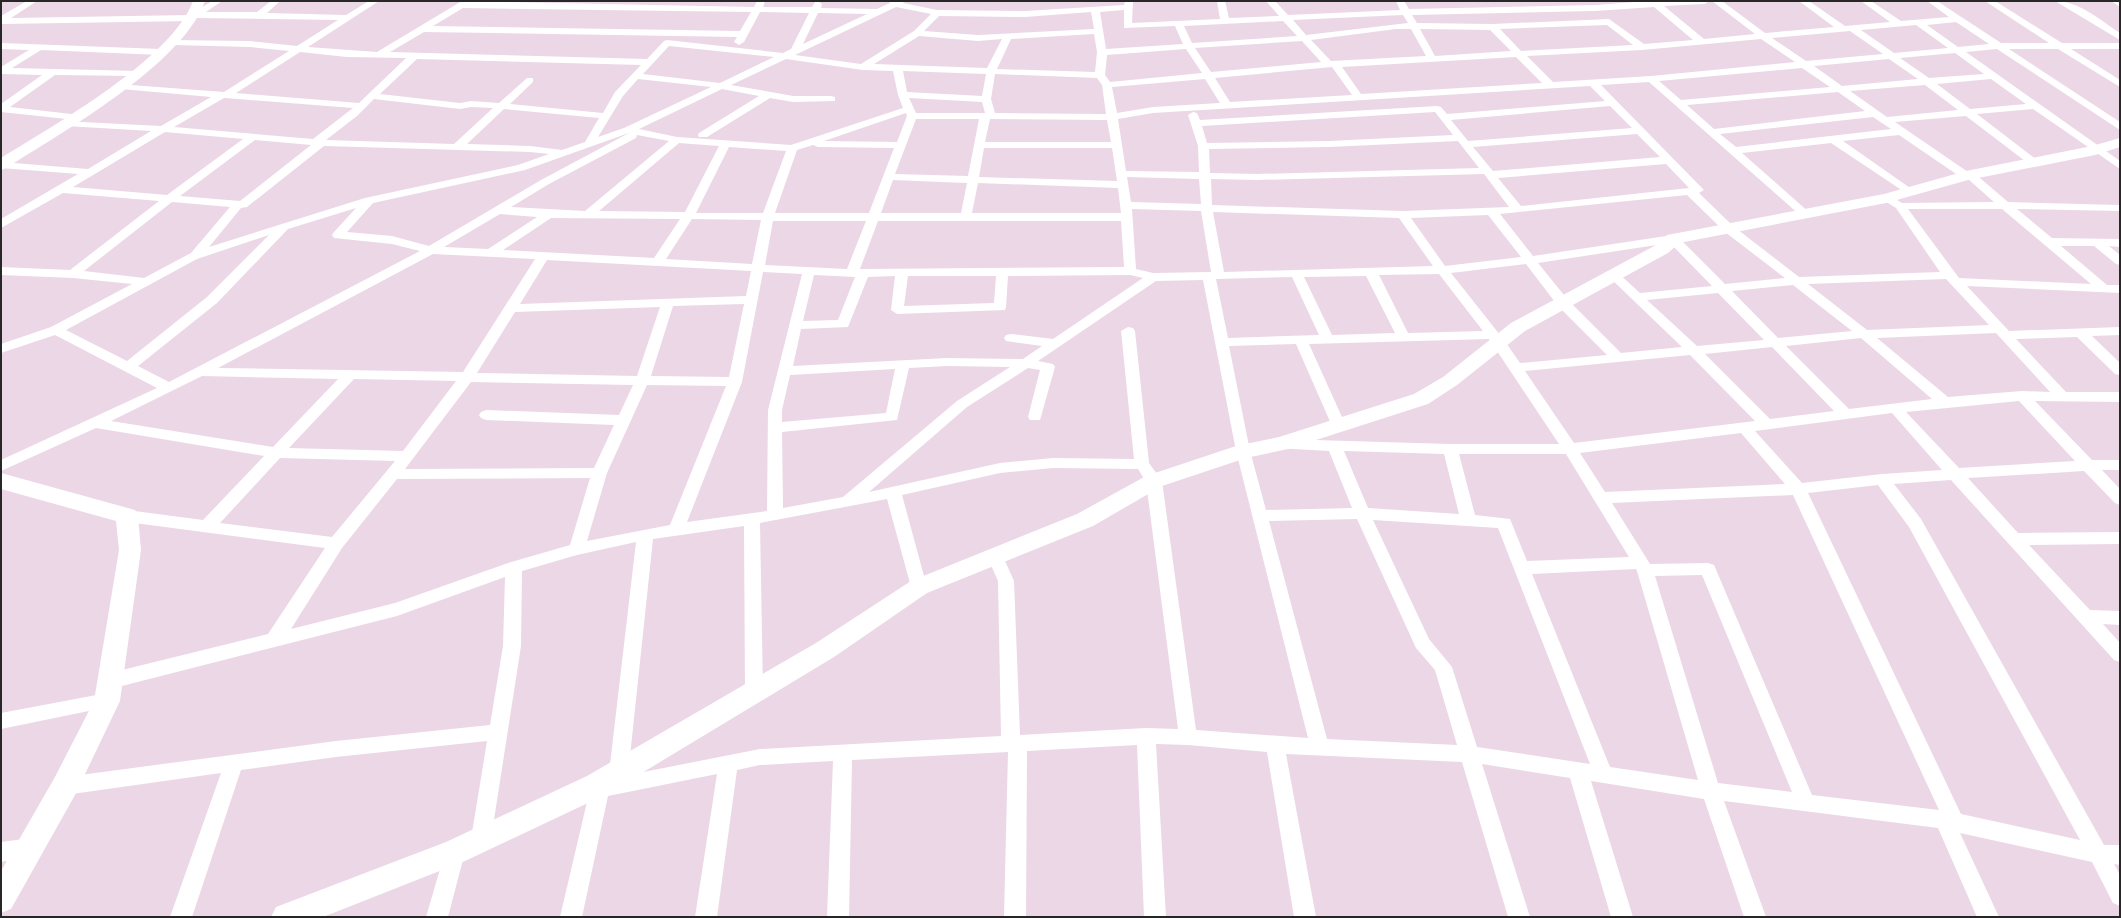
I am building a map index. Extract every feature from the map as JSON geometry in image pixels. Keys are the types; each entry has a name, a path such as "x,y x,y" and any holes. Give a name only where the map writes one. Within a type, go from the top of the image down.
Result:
{"street":[{"path":"1,21 33,1"},
{"path":"1,165 121,86 173,42 193,17 199,1"},
{"path":"193,17 218,1"},
{"path":"259,15 276,1"},
{"path":"1,224 299,50 345,18 375,1"},
{"path":"735,49 761,1"},
{"path":"795,51 820,1"},
{"path":"1051,13 1056,1"},
{"path":"1221,1 1225,21"},
{"path":"1270,1 1304,38 1332,64 1359,98"},
{"path":"1400,1 1432,58"},
{"path":"1548,1 1554,9"},
{"path":"1,466 95,423 200,372 431,250 633,131 721,86 878,12 896,2 937,13 1025,14 1095,9 1129,4 1128,26 1406,12 1595,8 1653,2 1705,1"},
{"path":"1716,1 1763,36 1968,176 2006,205 2103,288"},
{"path":"1803,1 1891,56 1928,82 2033,162"},
{"path":"1865,1 1899,24"},
{"path":"1931,1 2120,127"},
{"path":"1989,1 2120,84"},
{"path":"2059,1 2083,13 2120,37"},
{"path":"2115,1 2120,4"},
{"path":"1653,2 1702,42"},
{"path":"379,55 464,3 878,12"},
{"path":"1595,8 1609,22 1642,47"},
{"path":"1095,9 1102,52 1100,75 1107,85 1122,179 1126,211 1130,271"},
{"path":"863,67 917,33 937,13"},
{"path":"1,21 259,15 345,18"},
{"path":"1107,85 1208,77 1332,64 1642,47 1958,19"},
{"path":"1102,52 1304,38 1396,26 1492,27 1609,22"},
{"path":"1917,22 2095,150 2120,166"},
{"path":"1178,23 1188,46 1227,105"},
{"path":"1492,27 1550,85"},
{"path":"422,29 743,34"},
{"path":"917,33 978,38 1099,31"},
{"path":"966,216 979,145 988,116 986,99 991,71 1008,36"},
{"path":"173,42 250,44 299,50 379,55 649,62"},
{"path":"590,142 619,94 667,43 735,49 863,67 1100,75"},
{"path":"1,46 161,52"},
{"path":"1,349 56,330 194,256 369,200 521,168 590,142 633,131 677,140 792,148 911,113 988,116 1112,117 1153,110 1651,79 1999,46 2120,46"},
{"path":"1,71 40,47"},
{"path":"61,189 243,205 319,143 414,56"},
{"path":"795,325 842,324 874,216 901,145 911,113 903,96 897,68"},
{"path":"1,71 136,73"},
{"path":"1,109 52,72"},
{"path":"636,76 721,86 794,99 831,99"},
{"path":"1678,103 1992,76"},
{"path":"1651,79 1805,214"},
{"path":"457,147 530,80"},
{"path":"499,210 548,214 768,217 966,216 1207,210 1403,215 1518,210 1698,190 1592,83"},
{"path":"121,86 361,106"},
{"path":"1426,94 1518,210"},
{"path":"703,135 768,95"},
{"path":"372,96 460,106 471,104 502,106 606,116"},
{"path":"903,96 986,99"},
{"path":"1197,123 1441,113 1612,103"},
{"path":"1886,120 2034,106"},
{"path":"1190,108 1197,123 1203,146 1207,210 1222,342 1243,451 1320,748"},
{"path":"1,109 71,120 319,143 530,149 561,153"},
{"path":"1711,132 1876,113"},
{"path":"1203,146 1464,141 1640,131"},
{"path":"1733,151 1902,131"},
{"path":"73,274 169,198 254,137"},
{"path":"1833,139 1898,199 1952,278 2063,397"},
{"path":"587,215 677,140"},
{"path":"369,200 338,235 392,240 431,250 857,273 1130,271 1152,277 1442,270 1530,260 1673,239 1805,214 1898,199 1968,176 2095,150 2120,142"},
{"path":"806,143 901,145"},
{"path":"658,262 689,215 725,144"},
{"path":"979,145 1116,145"},
{"path":"676,530 735,382 750,300 768,217 792,148"},
{"path":"889,177 973,181 1122,179 1205,176 1257,177 1489,173 1669,160"},
{"path":"1,165 90,172"},
{"path":"1690,191 1729,229 1864,334 1945,402"},
{"path":"1898,199 2006,205 2120,208"},
{"path":"194,256 238,205"},
{"path":"1491,211 1563,303 1618,358"},
{"path":"490,254 548,214"},
{"path":"1403,215 1442,270 1496,339 1516,368 1570,449 1642,567 1711,791 1755,917"},
{"path":"128,367 212,300 285,226"},
{"path":"1,721 18,719 274,640 398,608 514,567 577,549 645,534 752,519 847,502 1000,468 1053,463 1148,473 1243,451 1281,444 1421,399 1450,381 1496,339 1662,249 1673,239"},
{"path":"1673,239 1845,414"},
{"path":"2049,242 2120,243"},
{"path":"2098,243 2120,261"},
{"path":"274,640 336,544 393,474 467,377 543,257"},
{"path":"775,515 774,410 809,270"},
{"path":"1,271 73,274 148,282"},
{"path":"902,273 896,310 1000,307 1002,272"},
{"path":"1371,272 1403,337"},
{"path":"1296,273 1327,339"},
{"path":"1613,275 1693,350 1766,424"},
{"path":"847,502 962,404 1026,363 1152,277"},
{"path":"1637,297 1720,287 1796,281 1952,278 2120,289"},
{"path":"511,308 750,300"},
{"path":"577,549 598,473 642,381 668,303"},
{"path":"56,330 169,388"},
{"path":"1128,331 1188,737"},
{"path":"1516,368 1864,334 2120,331"},
{"path":"2080,332 2120,371"},
{"path":"1222,342 1403,337 1496,339"},
{"path":"1011,338 1055,343"},
{"path":"1302,340 1339,426"},
{"path":"783,370 947,362 1026,363 1048,367 1035,417"},
{"path":"775,428 892,417 903,364"},
{"path":"200,372 735,382"},
{"path":"206,527 350,375"},
{"path":"2022,396 2120,499"},
{"path":"1281,444 1334,447 1570,449 1945,402 2022,396 2118,399"},
{"path":"1895,408 2120,655"},
{"path":"486,415 623,420"},
{"path":"95,423 276,453 407,456"},
{"path":"1744,427 1798,488 1949,821 1988,917"},
{"path":"1334,447 1422,643 1443,667 1519,917"},
{"path":"1450,449 1468,520"},
{"path":"1600,498 1798,488 1882,479 2088,465 2120,466"},
{"path":"393,474 598,473"},
{"path":"295,915 455,852 598,787 825,650 919,587 1085,520 1148,473"},
{"path":"1882,479 1915,523 2120,896"},
{"path":"1,481 127,516 336,544"},
{"path":"893,492 919,587"},
{"path":"1260,516 1362,512 1504,523 1604,775"},
{"path":"1,899 65,786 109,691 130,550 127,516"},
{"path":"752,519 754,693"},
{"path":"619,773 645,534"},
{"path":"2014,538 2120,538"},
{"path":"995,556 1006,580 1014,743 1015,917"},
{"path":"481,839 512,646 514,567"},
{"path":"1522,568 1642,567 1708,569 1806,803"},
{"path":"2086,617 2120,618"},
{"path":"65,786 336,749 498,732"},
{"path":"1146,736 1155,917"},
{"path":"598,787 760,757 1146,736 1188,737 1275,746 1470,754 1711,791 1949,821 2098,854 2120,856"},
{"path":"1275,746 1305,917"},
{"path":"838,917 844,753"},
{"path":"181,917 234,763"},
{"path":"706,917 728,764"},
{"path":"1578,771 1622,917"},
{"path":"571,917 598,787"},
{"path":"1,852 31,848"},
{"path":"437,917 455,852"}]}
